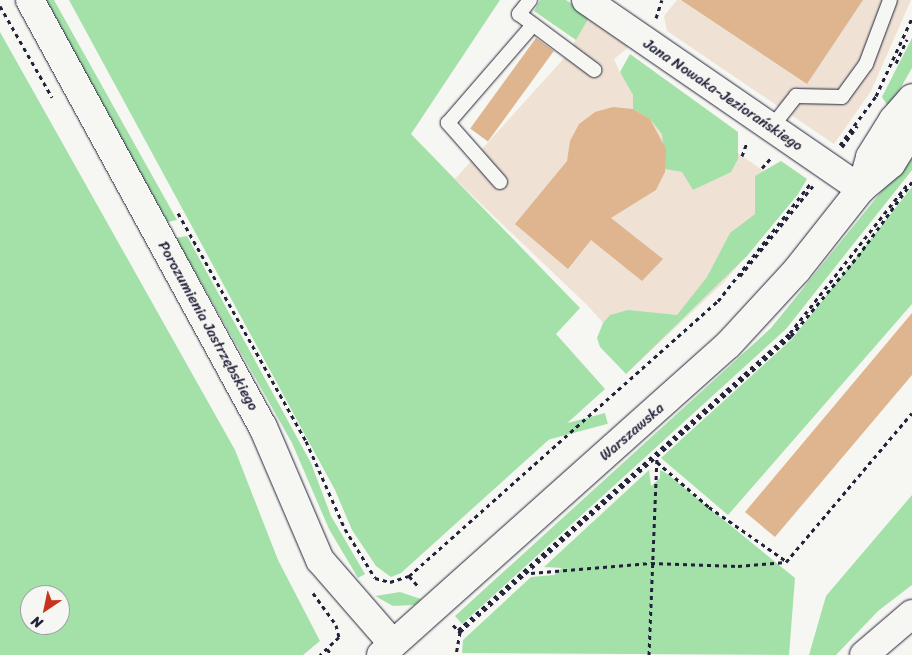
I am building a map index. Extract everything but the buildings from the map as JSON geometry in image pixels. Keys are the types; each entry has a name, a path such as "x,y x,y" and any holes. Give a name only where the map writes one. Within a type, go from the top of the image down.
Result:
{"street":[{"name":"Porozumienia Jastrzębskiego","path":"30,0 263,427 320,560 393,651"},
{"name":"Jana Nowaka-Jeziorańskiego","path":"586,0 861,189"},
{"name":"Warszawska","path":"861,189 870,157 912,98"},
{"name":"Warszawska","path":"393,651 692,380 797,270 861,189 891,164 912,131"},
{"path":"864,655 912,614"}],"lane":[{"path":"530,0 519,14 594,70"},
{"path":"771,128 796,96 842,97 866,64 890,0"},
{"path":"500,182 448,123 533,24"}],"path":[{"path":"0,6 54,101"},
{"path":"826,166 876,96 912,18"},
{"path":"616,397 718,301 826,166 872,107 912,24"},
{"path":"456,655 459,631 657,458 791,336 858,256 912,181"},
{"path":"375,578 390,582 409,576 620,393"},
{"path":"527,573 651,563 738,566 786,562 912,413"},
{"path":"657,458 709,507 786,562"},
{"path":"649,655 651,563 657,458"},
{"path":"306,584 336,625 339,637 320,655"},
{"path":"327,649 332,655"}],"shaded area":[{"path":"677,0 911,0 871,91 834,144 667,31 664,16"},
{"path":"590,16 631,45 614,59 620,73 798,194 724,282 626,374 606,326 587,305 455,179 566,56"}],"green space":[{"path":"42,0 54,0 177,220 168,222"},
{"path":"69,0 500,0 411,134 580,308 556,334 605,389 401,573 391,577 376,566 352,530 335,490"},
{"path":"540,0 566,0 590,16 576,40 534,11"},
{"path":"0,32 235,450 278,560 320,641 303,655 0,655"},
{"path":"912,38 912,68 889,108 882,97"},
{"path":"630,54 738,132 738,159 731,172 693,190 682,172 665,169 662,134 650,119 633,109 633,95 620,72"},
{"path":"912,146 912,170 786,329 462,624 455,616 771,328 889,182"},
{"path":"781,161 807,179 798,194 747,256 626,374 600,347 597,338 603,323 610,315 628,310 677,315 707,277 730,233 755,214 755,176"},
{"path":"912,187 912,304 728,515 661,458 792,339"},
{"path":"187,236 311,463 331,516 365,574 358,578 329,529 292,443 176,238"},
{"path":"605,413 608,424 377,485 374,475"},
{"path":"649,470 651,486 660,478 660,470 666,473 795,578 789,655 462,653 463,640 531,577 554,575 562,568 544,567"},
{"path":"912,495 912,585 878,611 836,655 809,655 826,596"},
{"path":"400,592 421,599 414,605 393,606 375,596"}]}
